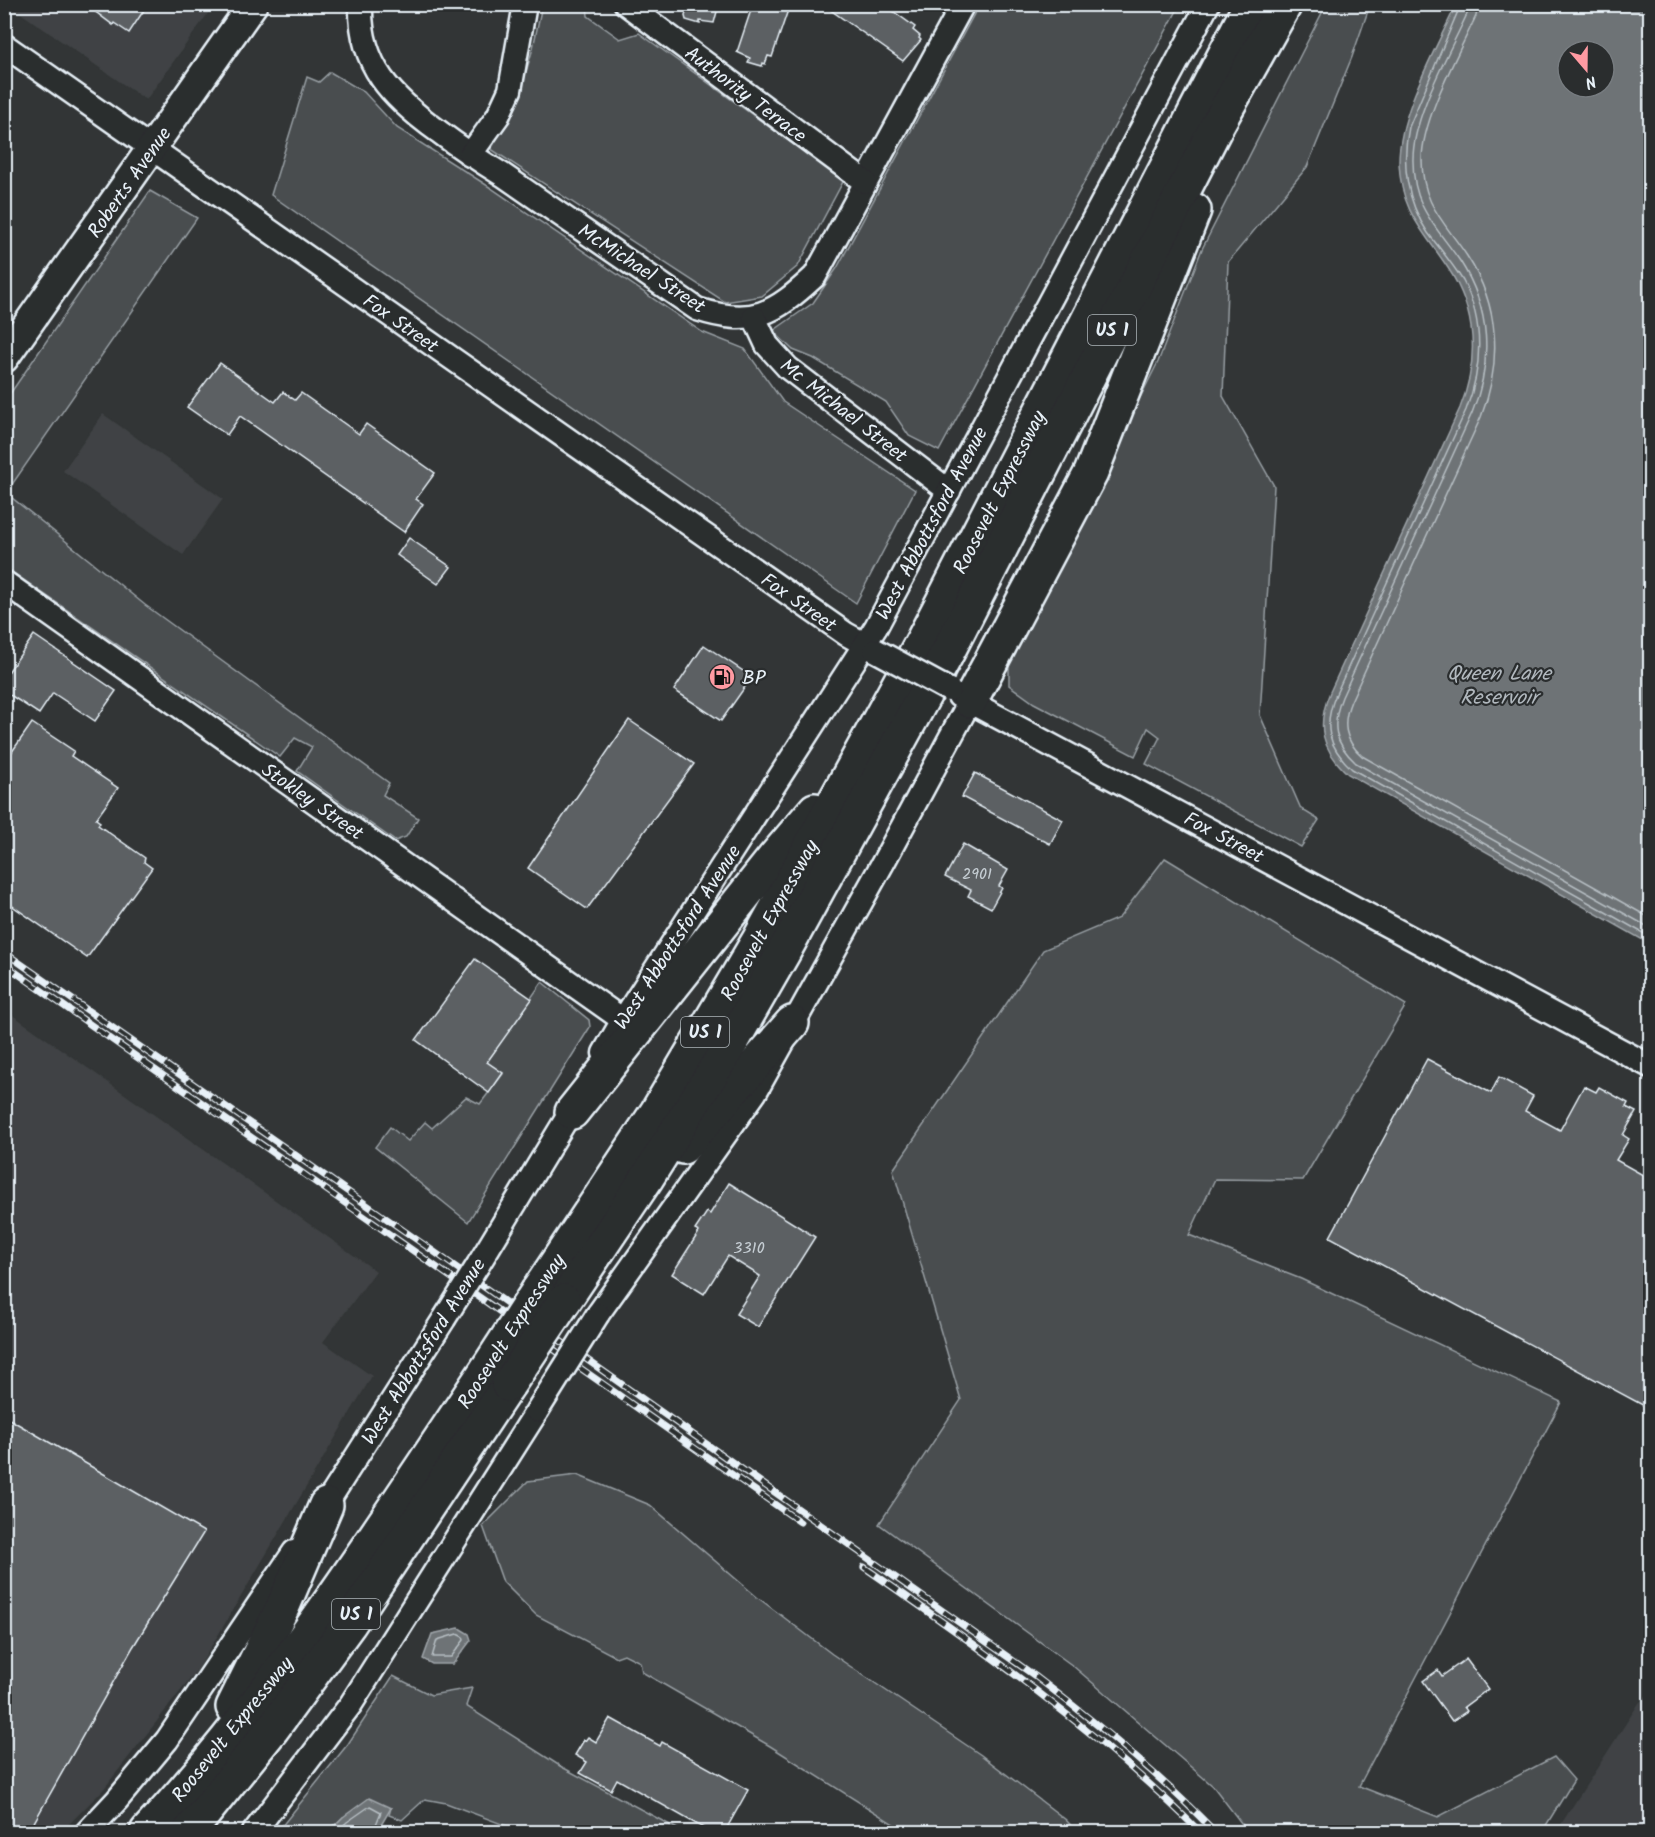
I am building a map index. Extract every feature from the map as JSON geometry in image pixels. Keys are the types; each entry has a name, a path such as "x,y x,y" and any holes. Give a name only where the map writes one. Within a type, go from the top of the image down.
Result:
{"highway":[{"name":"Roosevelt Expressway","path":"189,1833 266,1737 349,1624 498,1376 551,1296 759,940 928,630 1251,4"},
{"name":"Roosevelt Expressway","path":"551,1296 646,1179 777,963 945,657 1217,125 1285,4"},
{"path":"959,696 1091,473 1205,180 1217,125"},
{"path":"572,1112 774,858 856,764"},
{"path":"646,1179 691,1140 792,1023"},
{"name":"Roosevelt Expressway","path":"147,1833 199,1772 307,1635 498,1376"},
{"path":"199,1772 268,1638 326,1505"}],"main road":[{"name":"Roberts Avenue","path":"4,358 253,4"}],"street":[{"name":"McMichael Street","path":"361,4 361,23 365,42 377,73 410,111 470,155 697,309 722,317 754,317 789,300 815,276 963,4"},
{"path":"470,155 498,116 510,90 525,4"},
{"name":"Authority Terrace","path":"626,4 865,182"},
{"name":"West Abbottsford Avenue","path":"87,1833 167,1740 326,1505 572,1112 623,1020 870,647 876,627 1208,4"},
{"name":"Fox Street","path":"4,45 817,614 870,647 1650,1066"},
{"name":"Mc Michael Street","path":"754,317 767,345 788,368 949,491"},
{"name":"Stokley Street","path":"4,582 623,1020"},
{"path":"254,1833 356,1697 598,1314 755,1092 862,902 959,696"}],"shaded area":[{"path":"1084,4 1086,6 1180,5 939,451 909,436 886,402 813,358 793,350 773,331 813,303 837,268 979,5"},
{"path":"9,5 214,5 146,100"},
{"path":"542,5 587,5 588,16 620,39 639,33 793,144 845,178 798,266 762,296 725,302 491,149 516,106 533,48"},
{"path":"1326,5 1370,5 1352,57 1307,167 1228,262 1223,396 1274,486 1260,715 1301,809 1319,820 1301,847 1146,764 1160,737 1148,728 1135,756 1034,703 1009,685 1009,659 1158,362 1202,249"},
{"path":"330,72 364,92 397,128 491,188 702,332 745,349 783,402 915,490 856,603 271,195 307,77 319,82"},
{"path":"150,191 197,218 6,493 145,605 389,783 383,795 418,818 406,837 395,841 297,771 312,747 295,738 280,757 5,567 5,401"},
{"path":"103,414 223,499 183,555 63,471"},
{"path":"1165,858 1406,1005 1303,1180 1215,1179 1189,1235 1301,1279 1561,1402 1359,1786 1438,1817 1554,1757 1574,1780 1542,1832 1248,1832 1213,1786 1073,1666 879,1524 961,1400 893,1170 1043,950 1119,918"},
{"path":"542,982 589,1020 590,1027 468,1222 375,1147 390,1127 408,1141 425,1122 432,1128 466,1097 480,1104 503,1074 487,1062"},
{"path":"4,1009 376,1271 323,1342 372,1376 198,1669 102,1791 61,1832 5,1832"},
{"path":"577,1475 650,1505 757,1597 832,1654 981,1755 1066,1820 1077,1832 906,1832 770,1746 642,1672 640,1662 624,1654 616,1657 536,1615 503,1582 483,1526 528,1481"},
{"path":"393,1676 431,1695 472,1688 466,1706 560,1766 683,1832 523,1832 446,1803 425,1799 402,1820 389,1815 391,1808 343,1817 328,1832 277,1832 348,1744"},
{"path":"1650,1692 1650,1832 1556,1832 1639,1703"}],"water":[{"name":"Queen Lane Reservoir","path":"1456,5 1650,5 1650,944 1348,774 1332,755 1324,736 1323,716 1330,692 1460,408 1470,372 1472,336 1465,301 1458,284 1415,220 1404,195 1401,180 1400,144 1411,103"},
{"path":"459,1628 469,1634 471,1640 453,1664 432,1664 423,1659 432,1634"},
{"path":"369,1798 391,1808 377,1832 328,1832 343,1817"}],"building":[{"path":"85,4 148,4 129,33 114,23 113,25"},
{"path":"688,4 719,4 714,23 700,21 700,24 686,20"},
{"path":"753,4 790,4 772,57 768,56 762,66 748,62 750,58 737,52"},
{"path":"822,4 883,4 915,27 913,30 921,40 903,61"},
{"path":"220,363 275,402 283,392 295,400 301,393 359,434 366,424 435,473 416,499 423,504 404,532 240,416 227,435 187,407"},
{"path":"409,538 451,567 438,584 397,555"},
{"path":"34,635 116,691 95,721 53,693 39,714 4,691 4,678"},
{"path":"704,645 752,677 721,721 674,690"},
{"path":"629,720 694,764 587,909 528,868"},
{"path":"32,723 74,751 71,756 118,788 96,819 100,822 98,825 145,858 144,862 152,868 87,958 4,900 4,763"},
{"path":"975,773 1063,820 1050,844 962,797"},
{"path":"963,844 1008,870 999,886 1002,888 991,908 968,896 971,890 945,877"},
{"path":"475,959 532,999 487,1062 503,1073 489,1093 416,1040"},
{"path":"1427,1059 1491,1093 1499,1077 1533,1096 1525,1111 1560,1130 1584,1086 1596,1092 1599,1087 1628,1103 1626,1107 1636,1112 1623,1135 1629,1139 1616,1160 1650,1179 1650,1409 1330,1237"},
{"path":"729,1183 815,1237 758,1327 736,1314 760,1276 728,1256 704,1294 672,1274 699,1232 695,1230 707,1212 710,1214"},
{"path":"4,1416 204,1532 133,1647 28,1833 4,1833"},
{"path":"1466,1659 1488,1689 1464,1707 1467,1711 1452,1721 1423,1681 1438,1670 1442,1676"},
{"path":"610,1718 660,1746 662,1742 748,1790 724,1833 712,1833 617,1779 611,1790 580,1773 587,1762 575,1755 588,1737 596,1742"}],"railway":[{"path":"4,952 433,1251 1035,1676 1128,1751 1173,1790 1215,1832"},
{"path":"4,964 800,1522"},
{"path":"864,1567 952,1628 1080,1725 1121,1759 1200,1832"}],"place":[{"name":"BP","path":"722,677"}]}
